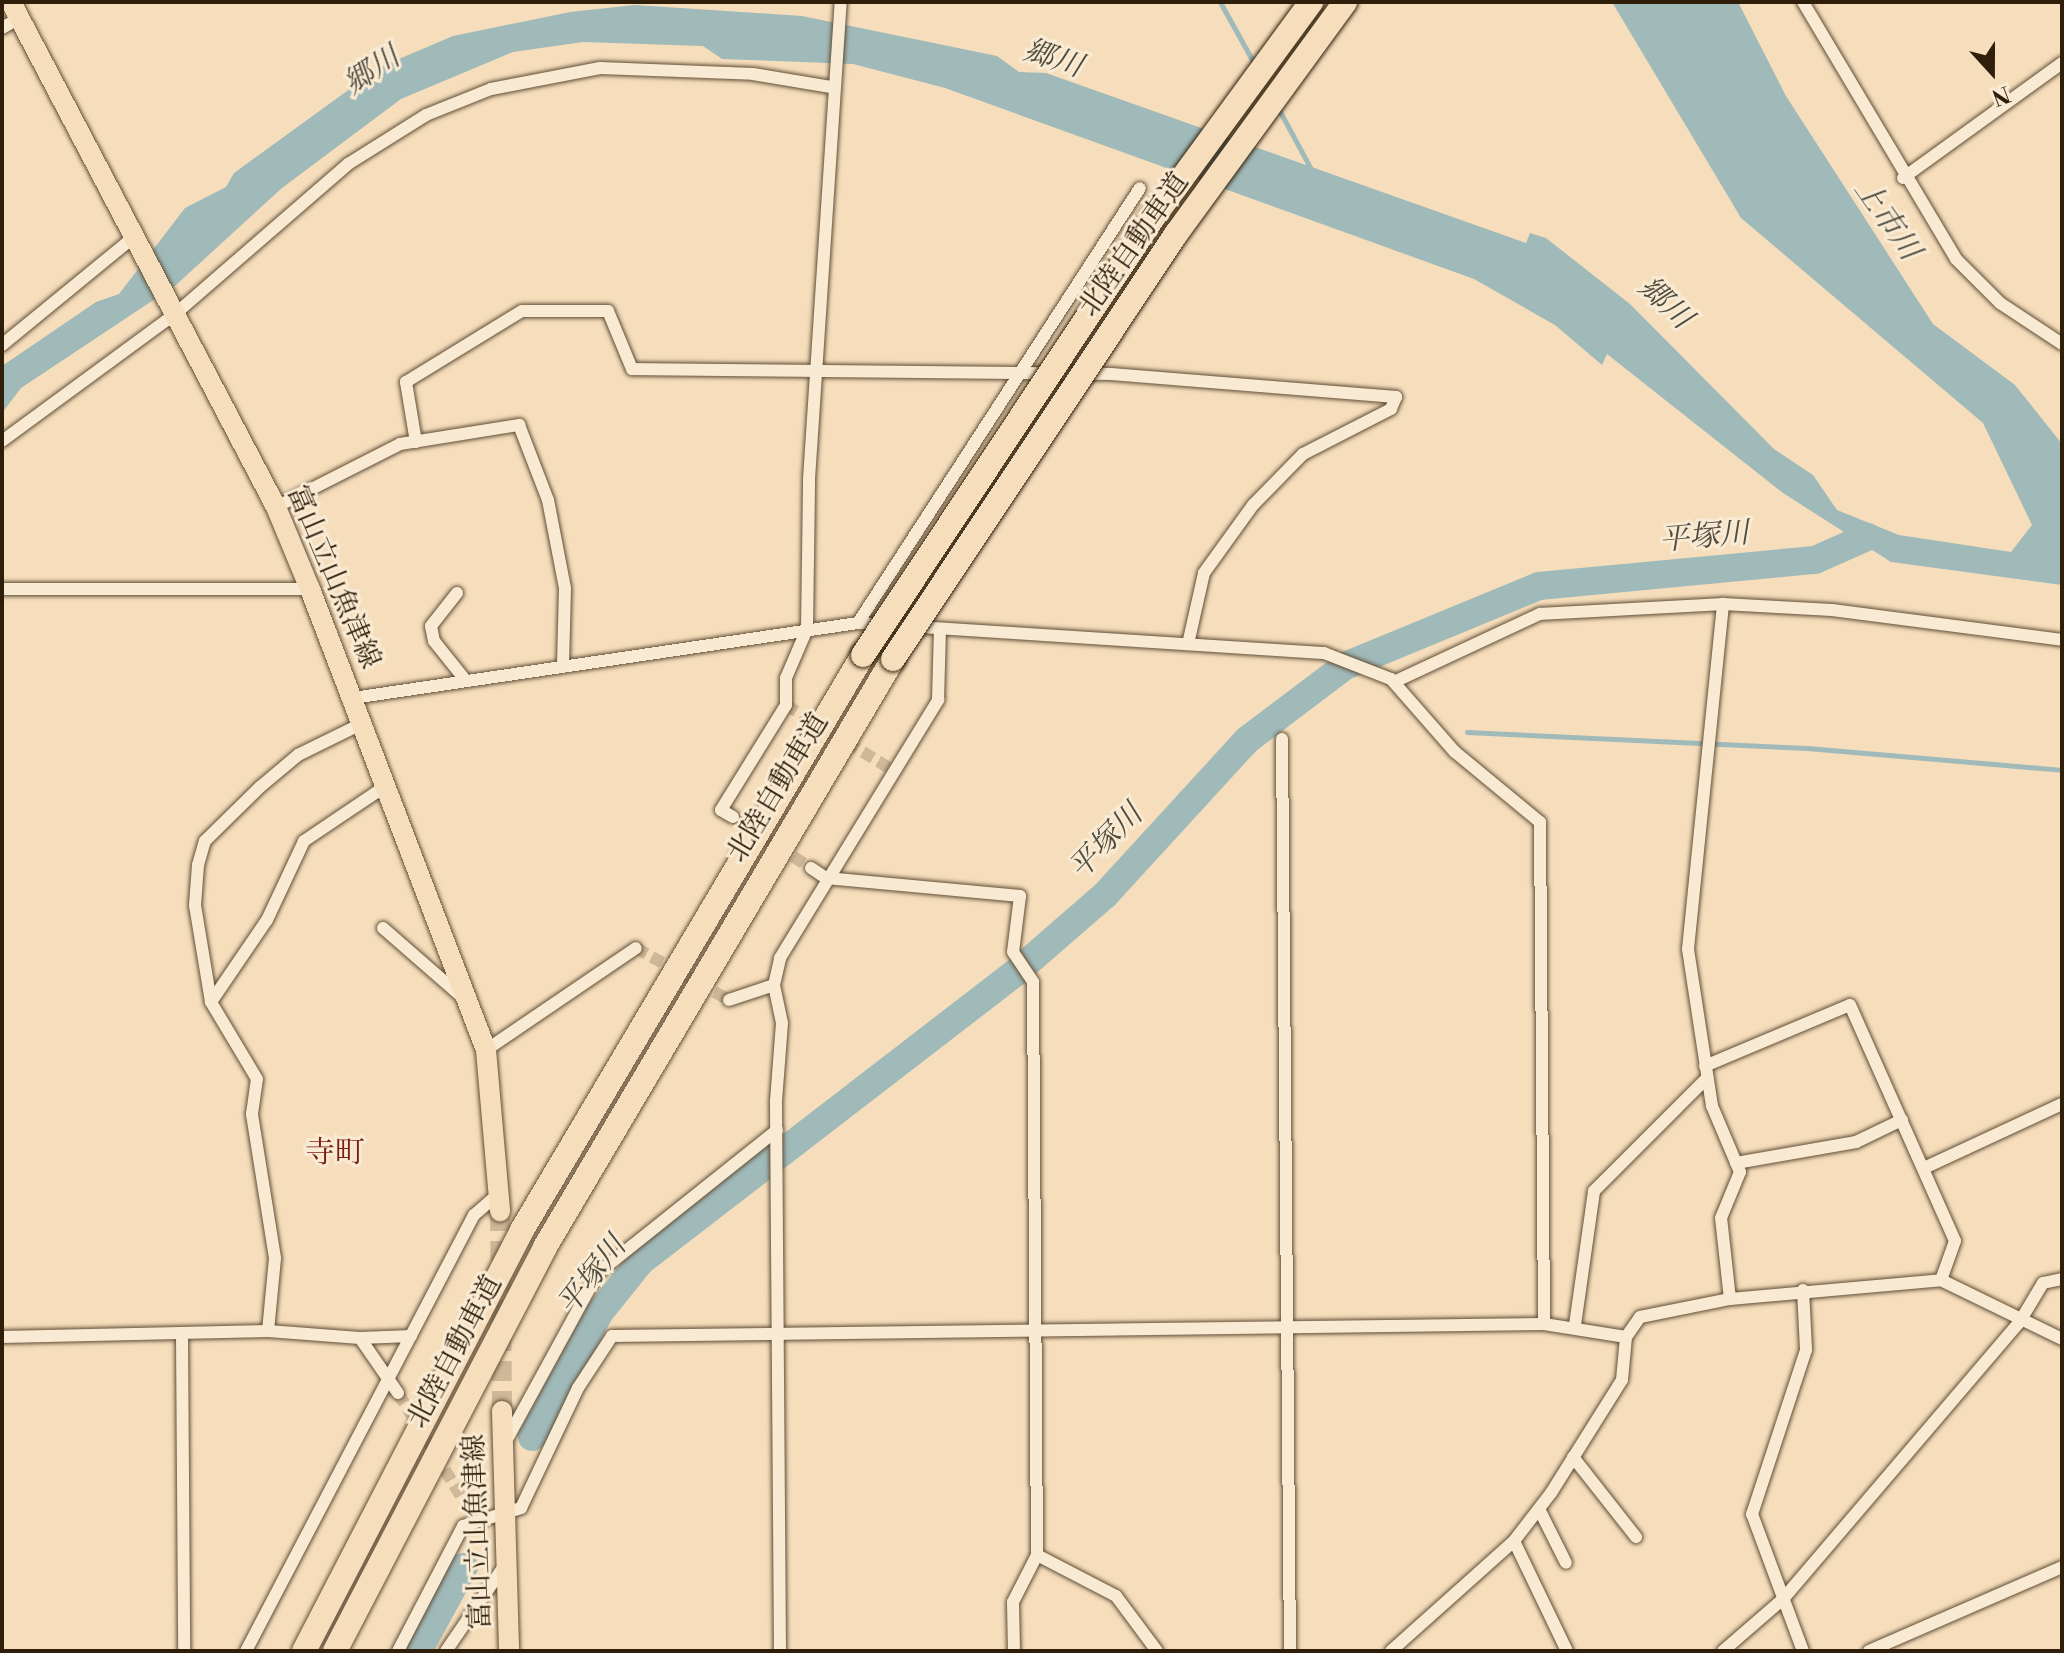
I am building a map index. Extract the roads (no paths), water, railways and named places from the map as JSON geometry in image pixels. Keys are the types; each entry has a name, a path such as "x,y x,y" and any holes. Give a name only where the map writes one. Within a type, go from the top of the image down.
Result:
{"highway":[{"name":"北陸自動車道","path":"304,1651 529,1217 863,655 1144,231 1311,2"},
{"name":"北陸自動車道","path":"335,1651 545,1247 893,659 1176,234 1345,2"}],"main road":[{"name":"富山立山魚津線","path":"11,16 173,309 276,507 310,589 486,1050 499,1202"},
{"name":"富山立山魚津線","path":"502,1411 509,1651"}],"street":[{"path":"733,817 721,810 786,705 786,678 807,629 816,370 831,84 841,2"},
{"path":"1803,2 1903,178 1956,259 2000,303 2062,344"},
{"path":"1903,178 2062,63"},
{"path":"2,441 173,309 348,164 426,115 491,89 600,68 753,74 831,84"},
{"path":"858,623 1140,188"},
{"path":"2,345 134,237"},
{"path":"416,442 406,382 522,311 608,311 632,369 1019,372 1396,397 1391,409 1303,454 1253,505 1204,573 1188,644"},
{"path":"276,507 416,442 519,425 548,500 562,573 563,667"},
{"path":"2,589 310,589"},
{"path":"457,593 431,626 434,641 466,681"},
{"path":"1390,680 1540,614 1723,604 1832,610 2062,640"},
{"path":"1723,604 1688,949 1706,1072 1740,1172 1721,1218 1730,1299"},
{"path":"353,698 858,623 1339,655 1390,680 1455,752 1540,822 1544,1324"},
{"path":"780,1651 777,1130 782,1023 774,985 780,958 826,878 938,700 940,629"},
{"path":"268,1331 275,1258 252,1114 257,1079 211,1002 195,905 205,841 298,755 361,724"},
{"path":"1282,739 1290,1651"},
{"path":"211,1002 267,920 304,841 384,787"},
{"path":"811,868 826,878 1020,896 1013,952 1033,982 1030,1333 1037,1555 1013,1602 1014,1651"},
{"path":"383,928 467,1002"},
{"path":"486,1050 636,948"},
{"path":"729,1000 774,985"},
{"path":"1575,1325 1594,1191 1706,1072 1850,1005 1955,1241 1941,1280"},
{"path":"1924,1168 2062,1104"},
{"path":"1736,1163 1856,1142 1902,1120"},
{"path":"503,1445 598,1273 777,1130"},
{"path":"246,1651 474,1215 499,1202"},
{"path":"1723,1651 1783,1599 2019,1323 2043,1283 2062,1279"},
{"path":"1391,1651 1514,1541 1539,1509 1622,1380 1626,1337 1640,1317 1730,1299 1803,1290 1941,1280 2019,1323 2062,1339"},
{"path":"1803,1290 1806,1350 1752,1514 1803,1651"},
{"path":"398,1651 463,1526 507,1518 521,1508 578,1388 612,1336 779,1337 1544,1324 1575,1325 1626,1337"},
{"path":"2,1337 268,1331 360,1338 411,1336"},
{"path":"182,1335 184,1651"},
{"path":"360,1338 398,1393"},
{"path":"1573,1457 1636,1537"},
{"path":"1539,1509 1566,1563"},
{"path":"1514,1541 1567,1651"},
{"path":"1037,1555 1116,1596 1157,1651"},
{"path":"446,1651 507,1562"},
{"path":"1869,1651 2062,1567"},
{"path":"1409,1637 1414,1651"}],"water":[{"path":"1612,2 1738,2 1786,96 1933,324 2015,385 2062,444 2062,585 1891,562 1783,493 1607,354 1602,365 1555,325 1474,279 945,88 853,64 722,59 703,46 583,42 513,52 401,99 282,188 176,285 21,388 2,413 2,366 96,302 119,294 185,208 226,187 234,173 380,67 453,36 570,12 635,5 802,16 997,56 1019,72 1046,73 1526,243 1530,233 1546,238 1630,304 1774,449 1813,475 1837,510 1899,535 2011,552 2032,525 1983,423 1741,218"}],"waterway":[{"path":"1220,2 1255,65"},
{"path":"1277,106 1312,171"},
{"name":"平塚川","path":"532,1437 600,1312 641,1261 1021,968 1105,895 1247,740 1345,666 1539,586 1815,560 1867,537"},
{"path":"1467,732 1807,748 2062,770"},
{"name":"平塚川","path":"418,1651 464,1567"}],"tunnel":[{"path":"786,705 894,771"},
{"path":"733,817 811,868"},
{"path":"636,948 729,1000"},
{"path":"500,1211 502,1411"},
{"path":"398,1393 475,1519"}],"district":[{"name":"寺町","path":"335,1153"}],"water label":[{"name":"郷川","path":"1053,59"},
{"name":"郷川","path":"372,71"},
{"name":"上市川","path":"1887,220"},
{"name":"郷川","path":"1665,303"}]}
